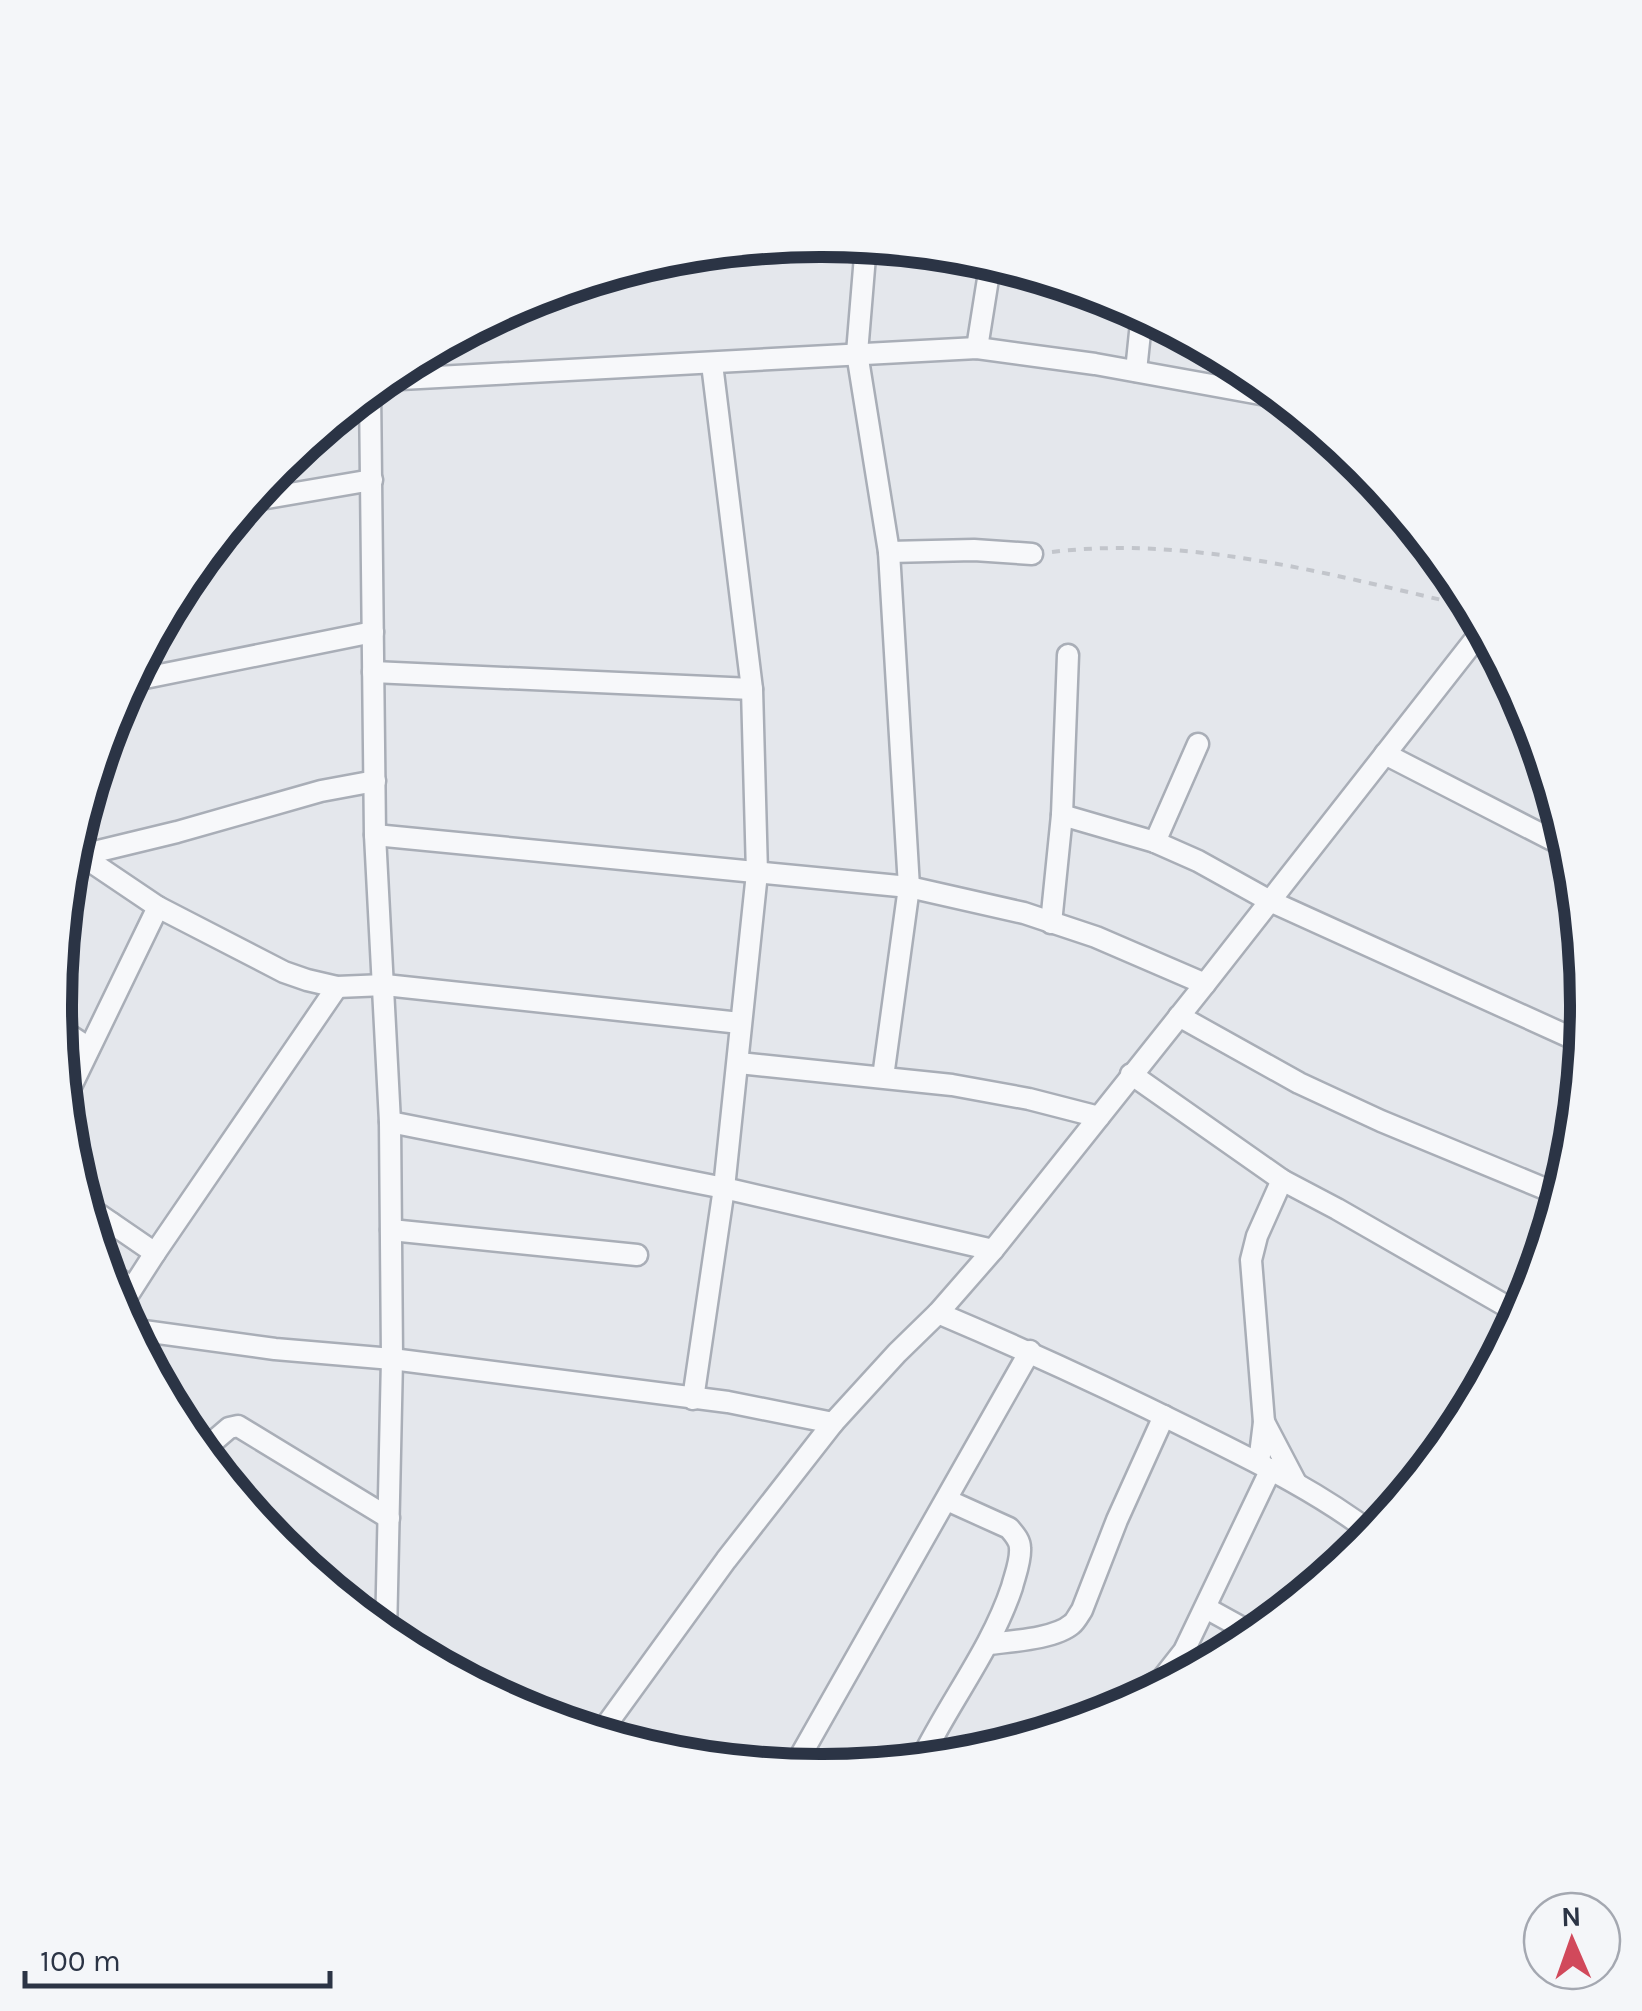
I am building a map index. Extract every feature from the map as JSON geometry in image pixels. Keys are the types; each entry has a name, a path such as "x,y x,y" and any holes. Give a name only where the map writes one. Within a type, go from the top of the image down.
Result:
{"street":[{"path":"865,259 857,353 890,552 910,887 883,1077"},
{"path":"977,348 988,276"},
{"path":"1136,372 1140,329"},
{"path":"412,379 977,348 1251,393"},
{"path":"694,1398 724,1188 758,873 752,689 712,364"},
{"path":"370,408 375,835 390,1122 392,1359 387,1615"},
{"path":"272,497 372,480"},
{"path":"890,552 974,550 1032,554"},
{"path":"148,677 373,632"},
{"path":"609,1723 726,1560 833,1423 938,1314 992,1250 1474,641"},
{"path":"1052,922 1062,814 1068,655"},
{"path":"374,672 752,689"},
{"path":"1154,842 1198,744"},
{"path":"1386,754 1550,839"},
{"path":"89,850 177,832 321,791 374,781"},
{"path":"1062,814 1154,842 1198,861 1270,901 1569,1037"},
{"path":"375,835 910,887 1052,922 1205,984"},
{"path":"87,859 158,907 307,980 338,987 385,985 740,1024"},
{"path":"76,1074 158,907"},
{"path":"129,1292 338,987"},
{"path":"1180,1016 1299,1084 1546,1189"},
{"path":"73,1038 88,1048"},
{"path":"739,1063 982,1090 1099,1118"},
{"path":"1131,1074 1282,1180 1506,1306"},
{"path":"390,1122 724,1188 992,1250"},
{"path":"1176,1664 1206,1608 1265,1466 1251,1260 1282,1180"},
{"path":"104,1218 155,1253"},
{"path":"107,1229 111,1223"},
{"path":"391,1230 637,1254"},
{"path":"126,1284 132,1288"},
{"path":"938,1314 1030,1352 1265,1466 1360,1525"},
{"path":"147,1331 728,1402 833,1423"},
{"path":"802,1753 1030,1352"},
{"path":"988,1644 1044,1636 1074,1623 1164,1416"},
{"path":"1264,1422 1296,1483"},
{"path":"213,1441 229,1428 238,1426 389,1518"},
{"path":"928,1747 988,1644 1013,1583 1020,1546 1009,1528 947,1500"},
{"path":"1206,1608 1239,1626"}],"path":[{"path":"1032,554 1144,549 1222,556 1290,565 1451,602"}]}
